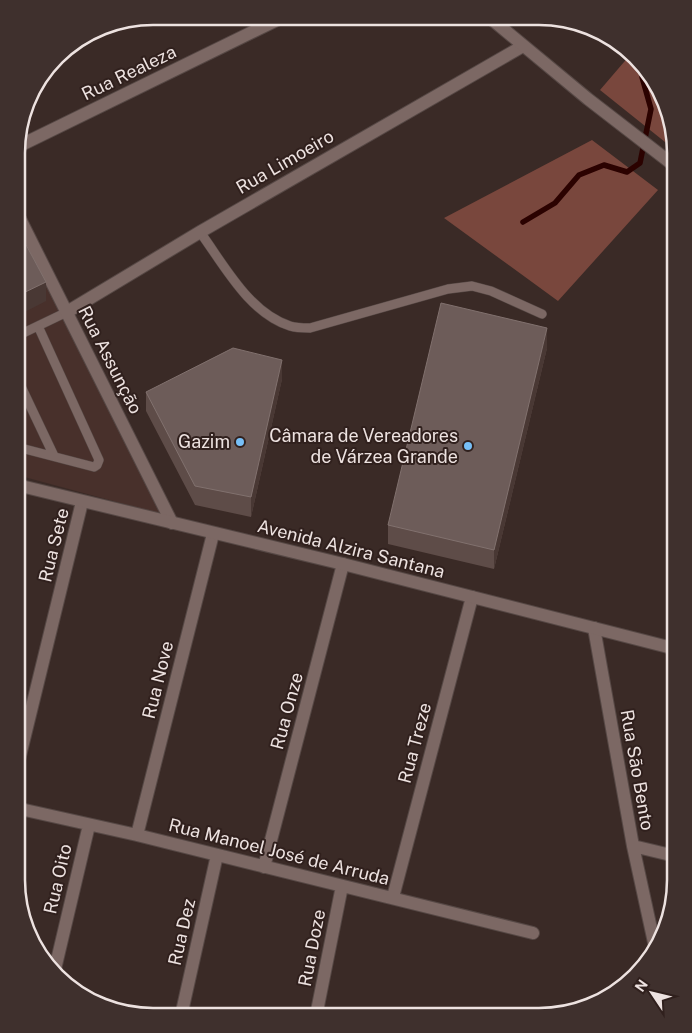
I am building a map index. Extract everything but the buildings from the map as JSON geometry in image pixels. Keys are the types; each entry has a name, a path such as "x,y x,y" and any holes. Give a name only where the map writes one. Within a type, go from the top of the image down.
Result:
{"street":[{"name":"Rua Realeza","path":"26,144 267,25"},
{"path":"498,25 667,160"},
{"name":"Rua Limoeiro","path":"67,312 200,232 523,46"},
{"name":"Rua Assunção","path":"25,229 172,523"},
{"name":"Avenida Alzira Santana","path":"25,488 343,564 667,647"},
{"name":"Rua Sete","path":"25,735 82,502"},
{"name":"Rua Nove","path":"137,835 213,534"},
{"name":"Rua Onze","path":"264,867 343,564"},
{"name":"Rua Treze","path":"393,897 472,597"},
{"name":"Rua São Bento","path":"594,628 633,846 654,937"},
{"name":"Rua Manoel José de Arruda","path":"25,810 137,835 393,897 533,934"},
{"name":"Rua Oito","path":"56,963 88,825"},
{"path":"633,846 667,854"},
{"name":"Rua Dez","path":"183,1008 217,855"},
{"name":"Rua Doze","path":"318,1008 342,886"}],"lane":[{"path":"200,232 252,303 272,317 291,326 310,328 448,289 472,286 491,291 542,314"},
{"path":"25,332 67,312"},
{"path":"25,449 94,467 98,465 99,460 38,326"},
{"path":"25,395 54,456"}],"shaded area":[{"path":"626,60 650,89 663,120 667,143 600,90"},
{"path":"592,140 658,190 558,301 444,218"},
{"path":"25,239 165,515 25,477"}],"waterway":[{"path":"523,222 555,203 579,175 604,165 627,172 640,163 651,109 642,78"}],"place":[{"name":"Gazim","path":"240,442"},
{"name":"Câmara de Vereadores de Várzea Grande","path":"468,446"}]}
